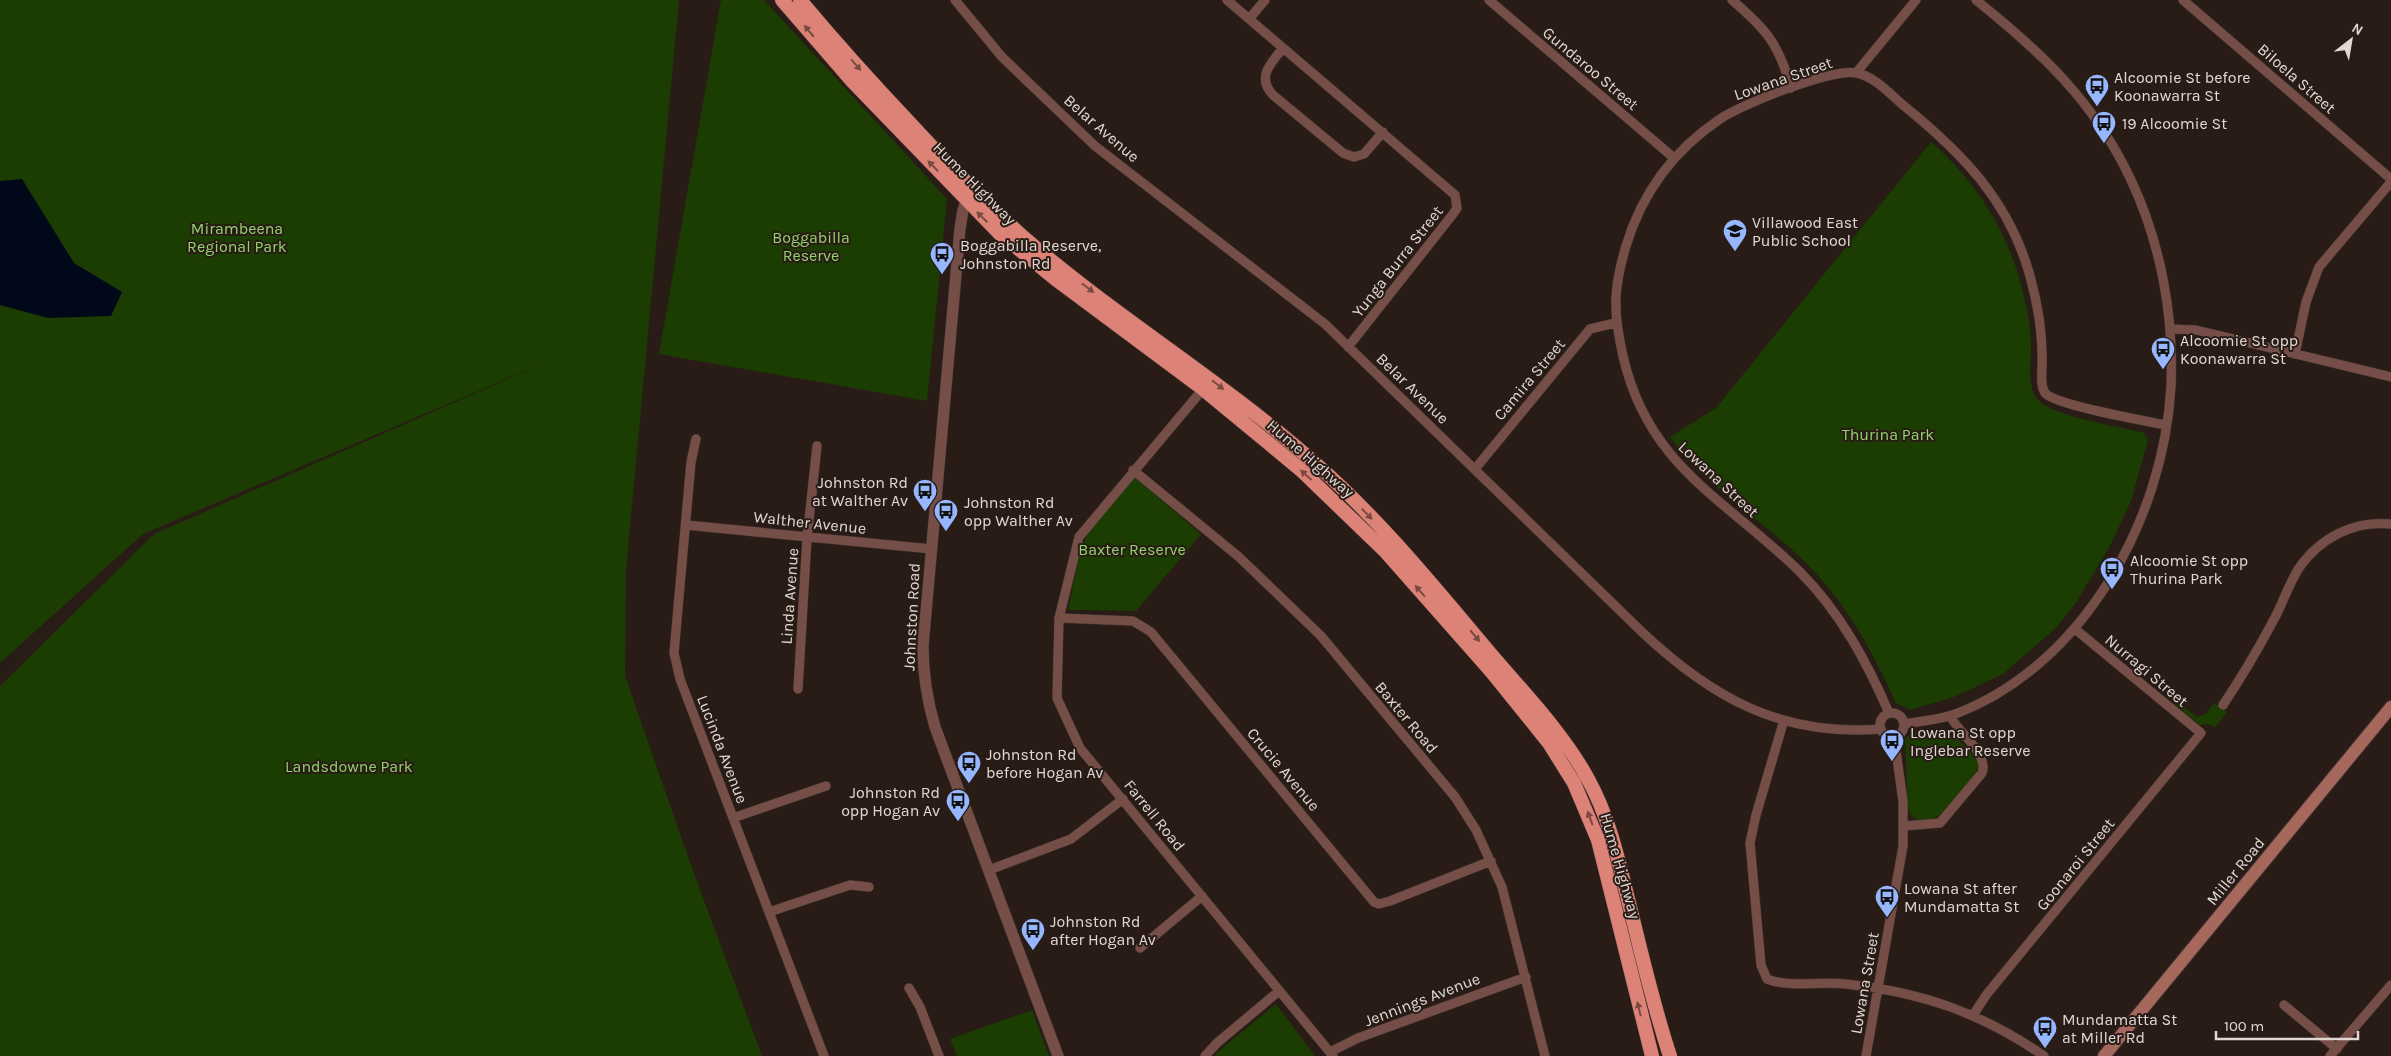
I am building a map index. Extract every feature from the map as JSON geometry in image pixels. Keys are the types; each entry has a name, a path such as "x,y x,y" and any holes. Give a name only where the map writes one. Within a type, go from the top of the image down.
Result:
{"highway":[{"name":"Hume Highway","path":"782,0 852,81 969,195 1050,259 1209,378 1317,465 1406,554 1566,744 1587,777 1611,833 1658,1020 1670,1056"},
{"name":"Hume Highway","path":"800,0 969,195 1025,255 1203,389 1301,470 1386,552 1491,672 1549,743 1574,783 1598,840 1652,1056"}],"main road":[{"name":"Miller Road","path":"2104,1056 2391,707"}],"street":[{"name":"Belar Avenue","path":"955,0 1002,57 1102,152 1304,306 1475,468 1642,632 1688,674 1735,701 1784,720 1829,729 1851,731 1881,729"},
{"name":"Yunga Burra Street","path":"1227,0 1455,195 1457,208 1348,347"},
{"path":"1249,19 1265,0"},
{"name":"Gundaroo Street","path":"1489,0 1674,158"},
{"path":"1732,0 1768,34 1779,52 1791,88"},
{"path":"1856,73 1916,0"},
{"path":"1904,724 1950,716 1976,705 2042,664 2075,629 2103,589 2134,532 2147,500 2166,425 2170,388 2170,329 2162,272 2154,241 2131,179 2109,139 2088,108 2058,71 2038,51 1976,0"},
{"name":"Biloela Street","path":"2183,0 2391,181"},
{"path":"1283,48 1270,64 1265,74 1266,84 1273,95 1337,149 1349,156 1364,154 1383,132"},
{"name":"Lowana Street","path":"1889,713 1856,645 1821,595 1801,573 1686,473 1658,439 1636,400 1615,322 1616,292 1628,239 1646,198 1674,158 1698,135 1749,102 1838,74 1856,73 1883,88 1953,147 1998,202 2021,249 2035,295 2042,342 2042,374 2045,392 2050,397 2066,403 2166,425"},
{"path":"2295,354 2306,302 2319,267 2391,181"},
{"name":"Johnston Road","path":"969,195 960,229 923,646 923,677 927,699 1058,1056"},
{"name":"Camira Street","path":"1475,468 1590,329 1615,322"},
{"path":"2170,329 2196,330 2391,377"},
{"name":"Farrell Road","path":"1203,389 1078,537 1059,618 1057,698 1080,748 1331,1054"},
{"name":"Lucinda Avenue","path":"696,439 690,462 674,654 680,679 824,1056"},
{"name":"Linda Avenue","path":"798,689 807,538 817,446"},
{"name":"Baxter Road","path":"1133,470 1239,557 1321,636 1455,797 1476,830 1491,861 1509,911 1545,1056"},
{"path":"2223,705 2248,667 2299,569 2314,551 2334,535 2357,526 2381,523 2391,524"},
{"name":"Walther Avenue","path":"686,524 807,538 932,549"},
{"name":"Crucie Avenue","path":"1059,618 1133,621 1151,632 1374,902 1379,904 1390,901 1491,861"},
{"name":"Nurragi Street","path":"2075,629 2201,734"},
{"path":"1889,713 1899,715 1904,724 1901,733 1894,736 1886,735 1881,729 1882,719 1889,713"},
{"path":"1904,826 1940,823 1982,773 1984,767 1982,756 1956,726 1950,716"},
{"path":"1784,720 1761,796 1750,843 1750,861 1763,972 1767,979 1775,982 1846,984 1907,994 1973,1015 2005,1031 2044,1056"},
{"name":"Goonaroi Street","path":"1973,1015 1988,994 2201,734"},
{"name":"Lowana Street","path":"1866,1056 1900,868 1904,826 1900,776 1894,736"},
{"path":"733,818 826,786"},
{"path":"989,870 1071,840 1123,799"},
{"path":"769,912 850,885 869,886"},
{"path":"1140,948 1202,896"},
{"name":"Jennings Avenue","path":"1331,1054 1367,1035 1526,978"},
{"path":"2284,1005 2334,1052 2391,985"},
{"path":"909,988 920,1007 938,1056"},
{"path":"1205,1056 1216,1043 1279,991"}],"green space":[{"path":"0,0 679,0 626,570 625,676 693,871 762,1056 0,1056 0,686 154,534 558,357 143,534 0,663"},
{"name":"Boggabilla Reserve","path":"721,0 764,0 947,199 927,401 659,354"},
{"name":"Thurina Park","path":"1931,142 1965,177 2004,237 2020,282 2029,320 2031,343 2030,374 2032,388 2039,401 2073,416 2144,433 2148,440 2131,501 2110,546 2075,604 2056,628 2003,674 1954,697 1910,710 1896,703 1864,639 1824,582 1790,548 1696,468 1670,437 1716,408"},
{"name":"Baxter Reserve","path":"1134,477 1201,534 1136,611 1068,610 1080,553 1087,535"},
{"path":"2175,700 2197,717 2206,714 2214,703 2227,712 2215,727 2207,724 2200,725 2173,703"},
{"path":"1937,728 1948,732 1961,742 1977,760 1979,765 1976,772 1946,811 1930,819 1919,820 1913,816 1908,808 1905,739 1910,734"},
{"path":"1276,1004 1315,1056 1215,1056 1215,1054"},
{"path":"1032,1010 1049,1056 957,1056 950,1039"}],"water":[{"path":"22,179 74,263 122,292 111,316 48,318 0,305 0,181"}],"place":[{"name":"Alcoomie St before Koonawarra St","path":"2097,107"},
{"name":"19 Alcoomie St","path":"2104,144"},
{"name":"Villawood East Public School","path":"1735,252"},
{"name":"Boggabilla Reserve, Johnston Rd","path":"942,275"},
{"name":"Alcoomie St opp Koonawarra St","path":"2163,370"},
{"name":"Johnston Rd at Walther Av","path":"925,512"},
{"name":"Johnston Rd opp Walther Av","path":"946,532"},
{"name":"Alcoomie St opp Thurina Park","path":"2112,590"},
{"name":"Lowana St opp Inglebar Reserve","path":"1892,762"},
{"name":"Johnston Rd before Hogan Av","path":"969,784"},
{"name":"Johnston Rd opp Hogan Av","path":"958,822"},
{"name":"Lowana St after Mundamatta St","path":"1887,918"},
{"name":"Johnston Rd after Hogan Av","path":"1033,951"},
{"name":"Mundamatta St at Miller Rd","path":"2045,1049"}],"park label":[{"name":"Mirambeena Regional Park","path":"237,237"},
{"name":"Landsdowne Park","path":"349,766"}]}
